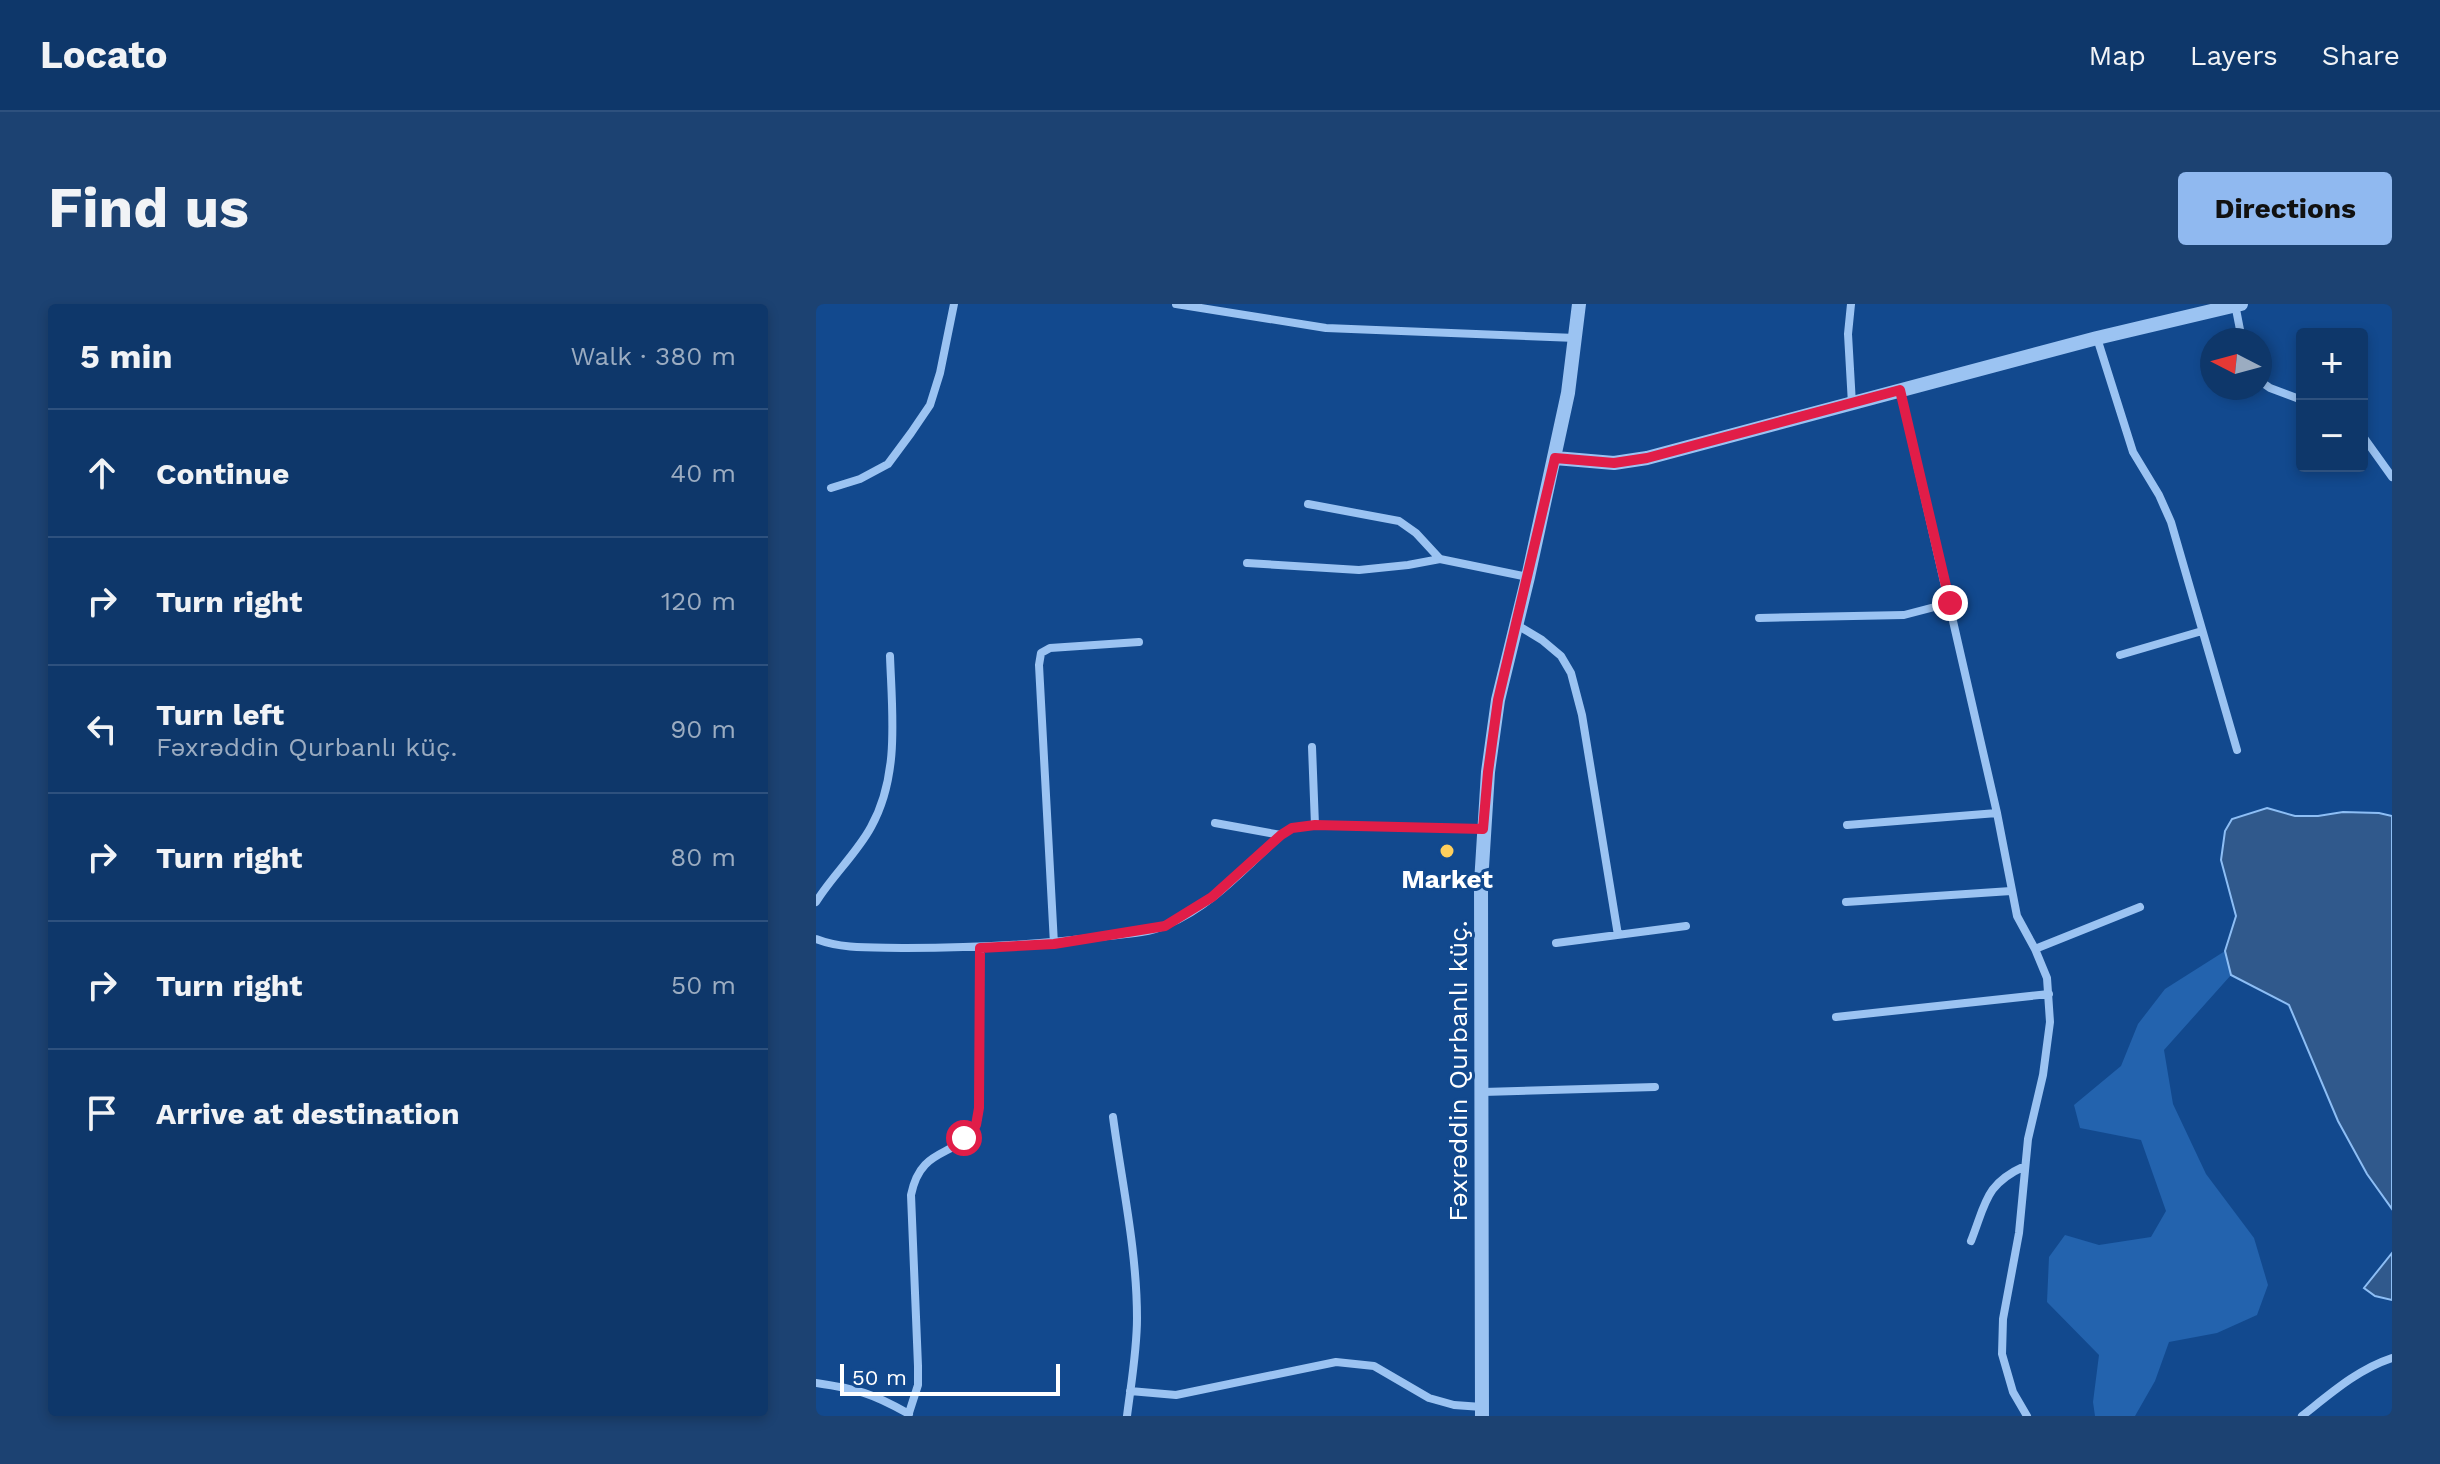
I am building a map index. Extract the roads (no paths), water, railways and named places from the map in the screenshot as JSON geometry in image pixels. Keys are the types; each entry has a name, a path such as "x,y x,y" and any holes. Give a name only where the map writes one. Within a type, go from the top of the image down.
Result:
{"street":[{"path":"831,488 860,479 888,464 930,405 954,304"},
{"path":"1176,304 1326,328 1576,338"},
{"name":"Fəxrəddin Qurbanlı küç.","path":"1482,1412 1483,829 1498,700 1555,458 1568,393 1579,304"},
{"path":"1851,304 1848,334 1852,404"},
{"path":"1555,458 1614,463 1647,458 2097,338 2237,305 2240,328"},
{"path":"2097,338 2133,452 2171,522 2237,750"},
{"path":"2272,389 2296,398"},
{"path":"1900,390 1997,813 2017,916 2047,978 2049,994 2050,1022 2043,1075 2028,1139 2019,1233 2003,1319 2002,1354 2013,1392 2027,1416"},
{"path":"2368,443 2392,477"},
{"path":"1308,504 1399,521 1416,533 1440,559"},
{"path":"1247,563 1359,570 1440,559 1528,577"},
{"path":"1759,618 1904,615 1950,603"},
{"path":"1517,625 1561,656 1571,673 1582,715 1618,935"},
{"path":"2120,655 2202,631"},
{"path":"1054,944 1039,665 1041,653 1050,648 1139,642"},
{"path":"816,902 870,829 881,806 891,763 890,656"},
{"path":"1312,747 1315,825"},
{"path":"1847,825 1997,813"},
{"path":"1215,823 1281,835"},
{"path":"816,939 847,947 980,948 1054,944 1165,926 1212,897 1292,828 1315,825 1483,829"},
{"path":"1846,902 2011,891"},
{"path":"2035,949 2140,907"},
{"path":"1556,943 1686,926"},
{"path":"816,1383 859,1389 880,1397 908,1415 918,1385 911,1195 915,1178 926,1162 964,1138 976,1125 979,1108 980,948"},
{"path":"1836,1017 2049,994"},
{"path":"1483,1092 1655,1087"},
{"path":"1113,1117 1133,1260 1137,1317 1127,1416"},
{"path":"1971,1241 1993,1186 2005,1175 2025,1166"},
{"path":"2302,1416 2338,1387 2374,1364 2392,1358"},
{"path":"1130,1391 1176,1395 1336,1362 1354,1362 1374,1366 1429,1398 1482,1412"}],"place":[{"name":"Market","path":"1447,851"}]}
